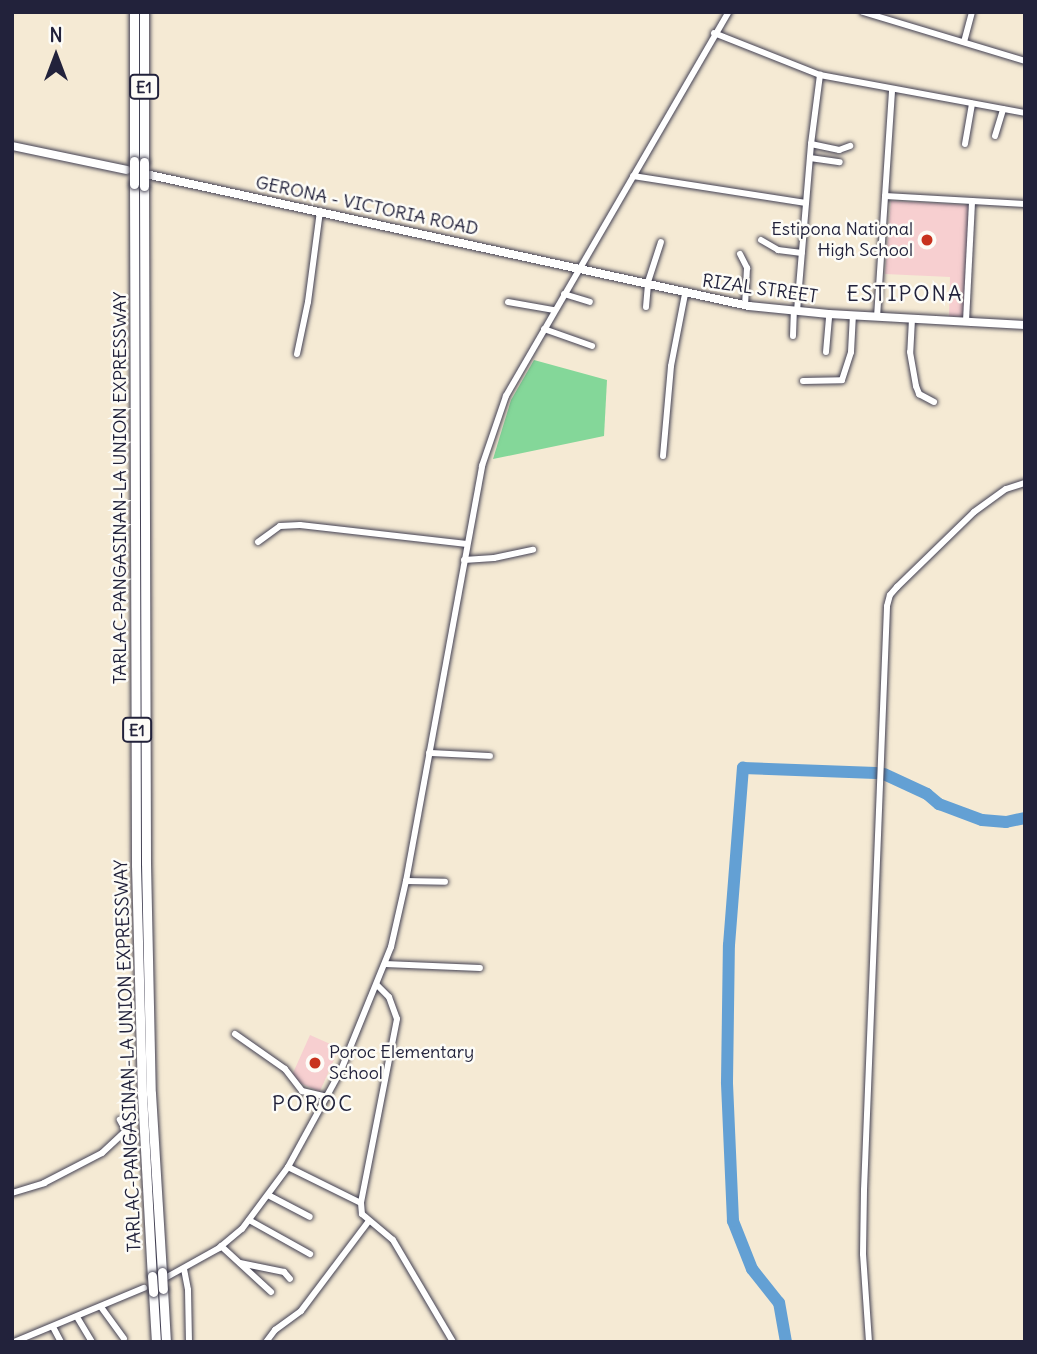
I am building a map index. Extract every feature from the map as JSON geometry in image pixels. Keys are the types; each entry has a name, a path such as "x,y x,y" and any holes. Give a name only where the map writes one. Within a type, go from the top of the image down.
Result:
{"highway":[{"name":"TARLAC-PANGASINAN-LA UNION EXPRESSWAY","path":"134,12 139,161 151,1093 166,1342"},
{"name":"TARLAC-PANGASINAN-LA UNION EXPRESSWAY","path":"139,161 144,12"},
{"name":"TARLAC-PANGASINAN-LA UNION EXPRESSWAY","path":"156,1342 148,1290 160,1275"}],"main road":[{"path":"12,146 127,170"},
{"name":"GERONA - VICTORIA ROAD","path":"150,175 578,269"},
{"name":"RIZAL STREET","path":"578,269 745,306 853,316 1025,325"}],"street":[{"path":"160,1275 184,1269 221,1247 249,1220 288,1167 327,1097 385,964 406,881 467,544 488,444 506,396 714,33 729,12"},
{"path":"863,12 1025,61"},
{"path":"964,42 972,12"},
{"path":"714,33 820,75 1025,113"},
{"path":"793,337 820,75"},
{"path":"877,317 892,90"},
{"path":"965,144 972,104"},
{"path":"995,136 1003,109"},
{"path":"811,144 839,150 850,146"},
{"path":"810,158 840,162"},
{"path":"634,176 806,203"},
{"path":"885,196 1025,204"},
{"path":"966,321 972,201"},
{"path":"297,354 309,302 320,211"},
{"path":"761,240 778,250 802,253"},
{"path":"646,307 648,285 661,242"},
{"path":"740,254 747,268 745,306"},
{"path":"564,293 590,302"},
{"path":"663,456 671,366 685,294"},
{"path":"508,302 554,310"},
{"path":"826,352 829,314"},
{"path":"803,381 842,380 850,352 853,316"},
{"path":"912,319 910,352 916,386 919,394 934,402"},
{"path":"544,328 592,346"},
{"path":"869,1342 863,1254 864,1190 887,606 890,595 897,586 974,512 1006,489 1025,483"},
{"path":"258,542 280,526 300,525 467,544"},
{"path":"464,560 494,558 533,550"},
{"path":"429,753 490,756"},
{"path":"406,881 445,882"},
{"path":"385,964 480,968"},
{"path":"377,985 389,997 397,1019 361,1203 362,1214 368,1222 393,1240 453,1342"},
{"path":"235,1034 285,1069 302,1091 327,1097"},
{"path":"12,1193 56,1178 102,1153 126,1131 120,1120"},
{"path":"288,1167 361,1203"},
{"path":"268,1195 310,1217"},
{"path":"249,1220 310,1254"},
{"path":"266,1342 275,1330 301,1311 368,1222"},
{"path":"221,1247 271,1292"},
{"path":"239,1263 284,1272 290,1279"},
{"path":"184,1269 188,1290 189,1342"},
{"path":"14,1342 148,1290"},
{"path":"101,1307 124,1339"},
{"path":"77,1317 92,1342"},
{"path":"53,1327 61,1342"}],"shaded area":[{"name":"Estipona National High School","path":"891,201 969,205 963,317 949,316 950,277 885,274"},
{"name":"Poroc Elementary School","path":"310,1035 339,1048 320,1092 290,1079"}],"green space":[{"path":"534,360 607,380 604,436 493,459 511,400"}],"waterway":[{"path":"786,1342 779,1303 752,1269 733,1221 727,1082 729,945 743,768 876,773"},
{"path":"884,774 927,794 939,804 982,820 1006,822 1025,818"}],"place":[{"name":"Estipona National High School","path":"927,240"},
{"name":"Poroc Elementary School","path":"315,1063"}],"district":[{"name":"ESTIPONA","path":"905,294"},
{"name":"POROC","path":"313,1104"}]}
